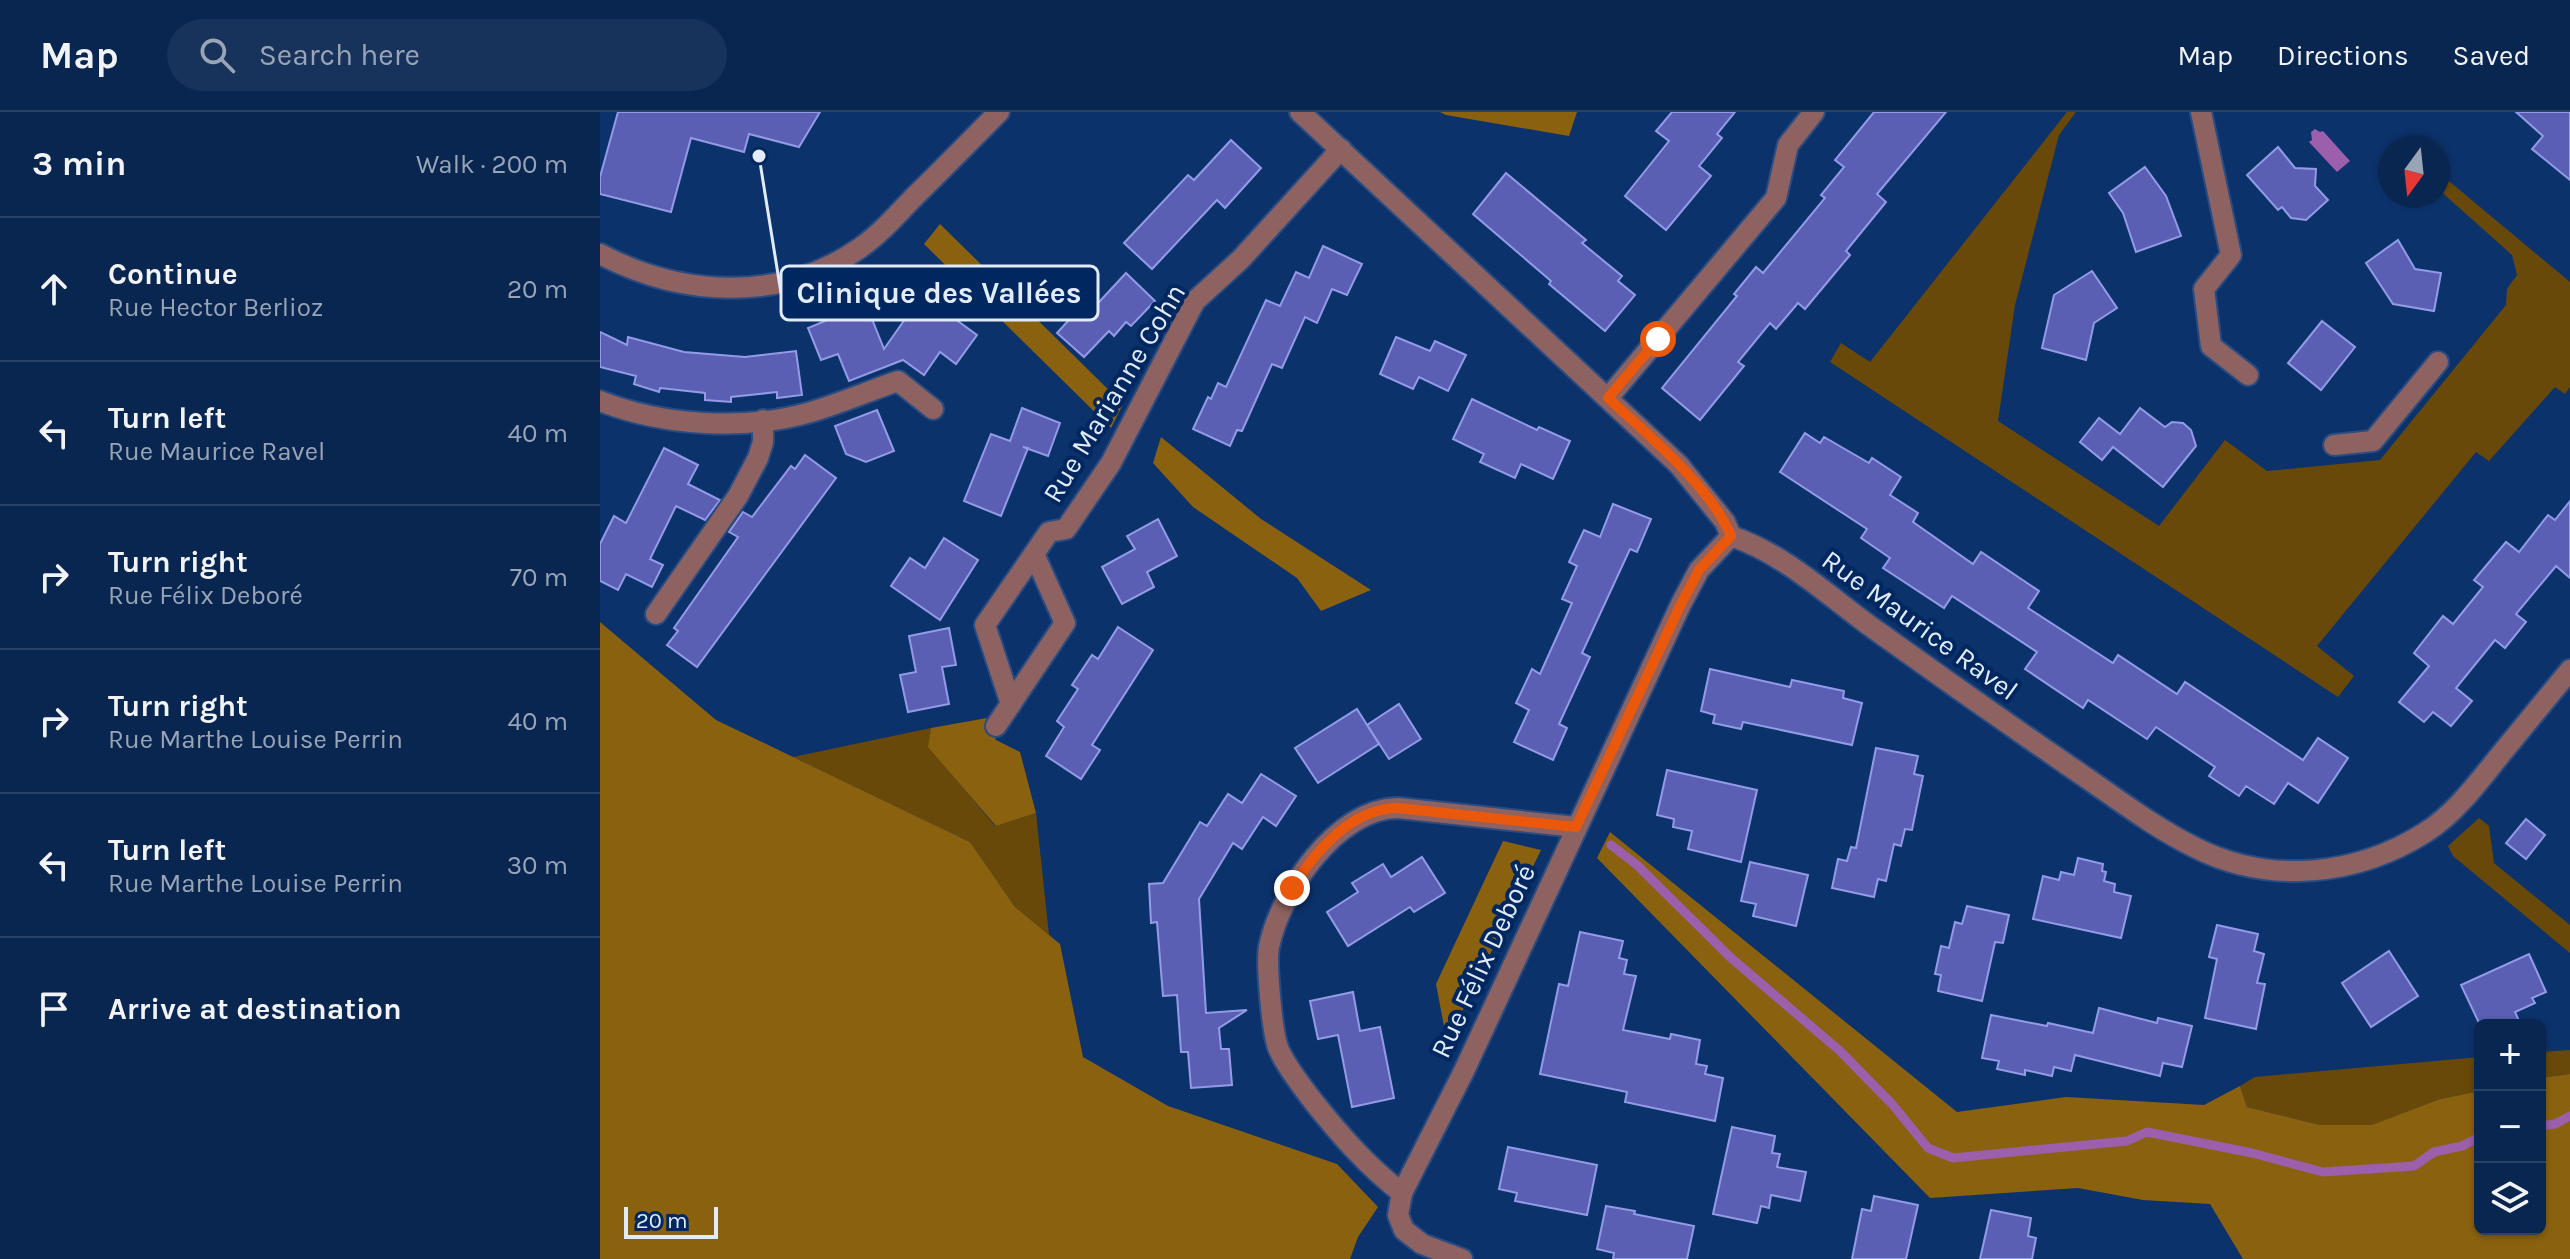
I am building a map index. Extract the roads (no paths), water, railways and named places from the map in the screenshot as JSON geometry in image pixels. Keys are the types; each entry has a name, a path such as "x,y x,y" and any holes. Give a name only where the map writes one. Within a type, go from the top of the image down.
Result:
{"street":[{"path":"600,254 650,276 700,287 752,287 800,279 834,264 873,239 999,112"},
{"path":"1300,112 1679,465 1725,522 1731,536"},
{"path":"1608,398 1776,198 1788,145 1814,112"},
{"path":"2201,112 2231,255 2204,289 2211,346 2248,375"},
{"name":"Rue Marianne Cohn","path":"1011,704 985,625 1049,532 1066,529 1111,463 1195,301 1241,259 1341,149"},
{"path":"2334,445 2373,441 2438,362"},
{"path":"600,401 673,420 706,423 763,420 808,413 898,381 933,409"},
{"path":"656,614 738,496 758,458 763,442 763,420"},
{"name":"Rue Maurice Ravel","path":"1731,536 1756,544 1792,567 1844,608 2139,815 2221,859 2268,870 2314,871 2354,864 2375,858 2426,832 2482,778 2570,670"},
{"name":"Rue Félix Deboré","path":"1402,1193 1464,1071 1681,604 1699,570 1731,536"},
{"path":"996,726 1065,623 1035,556"},
{"path":"1462,1259 1422,1244 1404,1230 1398,1215 1402,1193 1379,1175 1345,1140 1303,1088 1276,1039 1268,949 1288,897 1299,878 1325,845 1350,824 1377,809 1398,808 1576,827"}],"waterway":[{"path":"1611,845 1637,865 1730,957 1840,1051 1892,1104 1928,1148 1953,1158 2127,1141 2147,1132 2252,1153 2323,1172 2414,1166 2434,1152 2474,1140"},
{"path":"2546,1125 2570,1116"}],"place":[{"name":"Clinique des Vallées","path":"759,156"}]}
